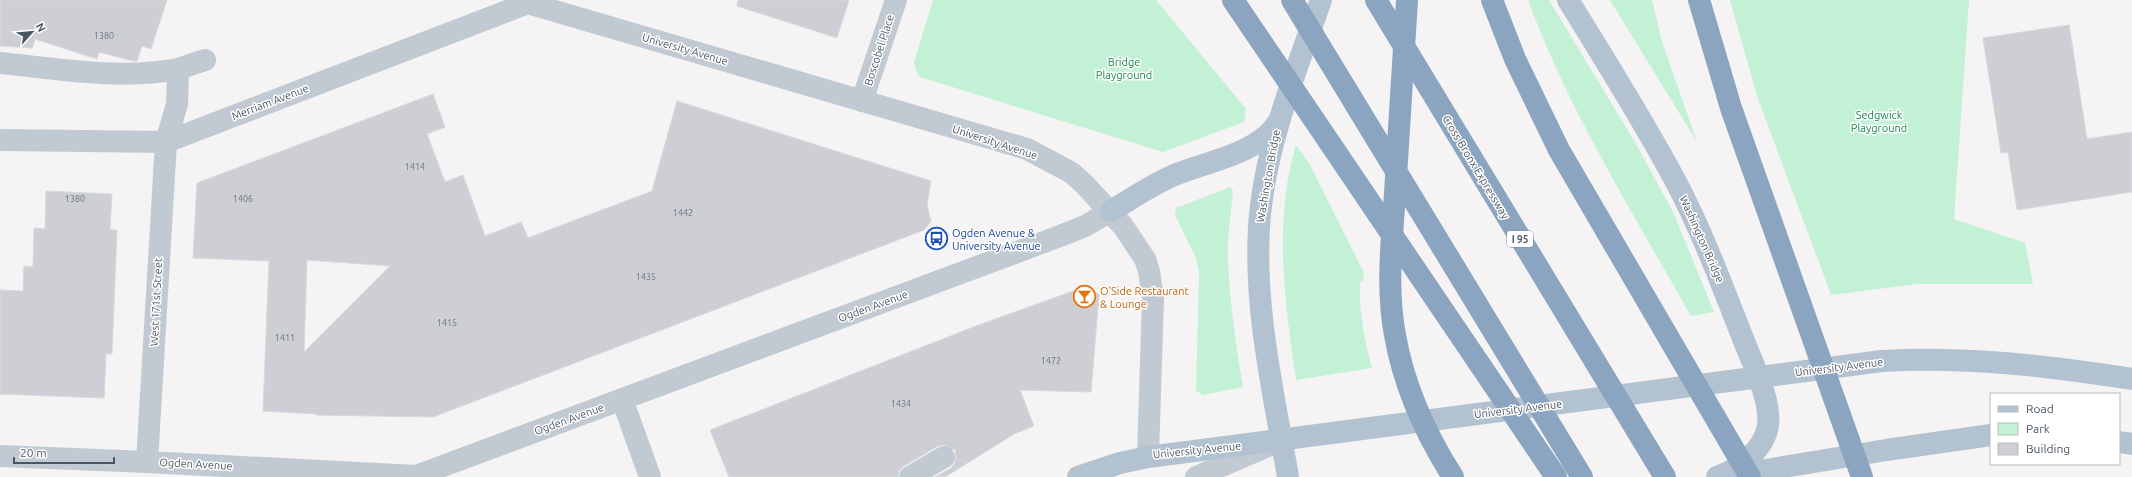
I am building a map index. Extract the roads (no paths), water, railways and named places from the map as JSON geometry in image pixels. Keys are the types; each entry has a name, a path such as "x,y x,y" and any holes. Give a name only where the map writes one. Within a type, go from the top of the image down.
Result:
{"highway":[{"path":"1233,0 1556,477"},
{"path":"1292,0 1582,477"},
{"name":"Cross Bronx Expressway","path":"1376,0 1665,477"},
{"path":"1407,0 1390,280 1395,335 1408,387 1420,420 1453,477"},
{"path":"1492,0 1515,59 1559,150 1750,477"},
{"path":"1698,0 1731,108 1862,477"}],"main road":[{"name":"Washington Bridge","path":"1288,477 1263,323 1258,269 1259,226 1264,186 1278,121 1321,0"},
{"name":"Washington Bridge","path":"1568,0 1649,132 1677,184 1702,236 1764,401 1768,424 1760,443 1740,465 1717,477"},
{"path":"1111,211 1173,176 1253,146 1269,134 1278,121"},
{"name":"University Avenue","path":"1148,457 1855,364 1906,360 1966,361 2073,370 2132,379"},
{"path":"1722,477 1886,450 1990,435"},
{"path":"2120,442 2132,444"},
{"path":"1078,477 1120,463 1148,457"}],"street":[{"name":"Boscobel Place","path":"862,101 896,0"},
{"name":"University Avenue","path":"523,2 1027,149 1072,174 1111,211 1140,249 1149,271 1152,284 1153,315 1148,457"},
{"name":"Merriam Avenue","path":"0,140 166,142 523,2"},
{"path":"0,63 74,70 153,73 178,69 205,60"},
{"name":"West 171st Street","path":"147,462 166,142 177,104 178,69"},
{"name":"Ogden Avenue","path":"0,456 147,462 331,474 416,476 1060,236 1085,226 1111,211"},
{"path":"622,400 650,477"},
{"path":"1196,477 1281,440"},
{"path":"910,477 944,457"}],"place":[{"name":"Ogden Avenue & University Avenue","path":"936,239"},
{"name":"O'Side Restaurant & Lounge","path":"1085,297"}],"park label":[{"name":"Bridge Playground","path":"1124,68"},
{"name":"Sedgwick Playground","path":"1879,121"}]}
